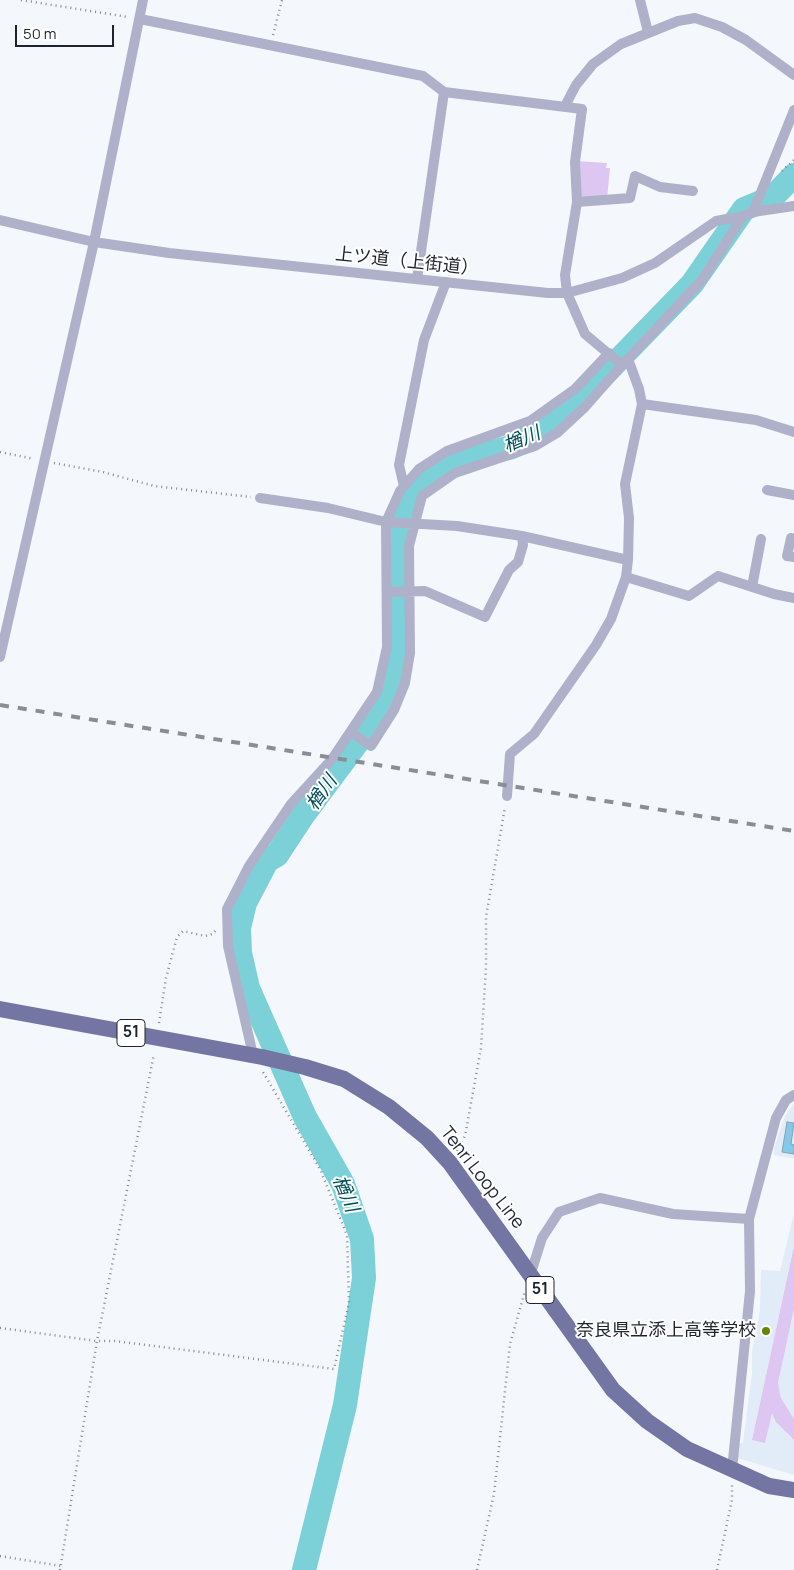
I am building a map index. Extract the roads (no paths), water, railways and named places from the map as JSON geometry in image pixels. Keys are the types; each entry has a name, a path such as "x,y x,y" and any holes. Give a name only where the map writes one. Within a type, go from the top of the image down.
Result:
{"main road":[{"name":"Tenri Loop Line","path":"0,1009 257,1056 344,1079 389,1107 427,1138 450,1164 613,1390 647,1421 687,1449 768,1486 794,1490"}],"street":[{"path":"0,657 94,242 143,0"},
{"path":"640,0 648,32"},
{"path":"565,106 576,85 593,64 622,44 678,21 695,18 709,22 746,40 794,75"},
{"path":"140,19 423,76 444,92 535,105 565,106 582,109 575,162 577,202 565,275 567,293 585,334 618,359 639,389 642,404 625,484 629,518 628,560 626,577 611,619 596,645 534,734 510,754 507,796"},
{"path":"418,279 444,92"},
{"path":"753,212 794,110"},
{"path":"577,202 630,198 635,176 660,186 693,191"},
{"name":"上ツ道（上街道）","path":"0,220 94,242 169,253 548,293 567,293 622,278 655,263 716,221 743,216 753,212 794,206"},
{"path":"257,1056 228,946 227,909 249,866 291,804 332,759 377,692 387,648 388,521 404,486 419,470 447,451 530,421 618,359 702,280 743,216"},
{"path":"404,486 399,465 422,349 433,313 446,282"},
{"path":"351,732 371,746 397,701 404,683 410,653 409,546 411,523 422,496 455,473 535,446 557,433 585,407 618,359"},
{"path":"642,404 756,420 794,432"},
{"path":"766,490 794,495"},
{"path":"260,498 328,508 388,521 522,536 628,560"},
{"path":"387,592 425,591 485,617 510,570 518,562 523,545 522,536"},
{"path":"791,538 787,556 794,557"},
{"path":"752,587 761,539"},
{"path":"626,577 689,596 718,576 794,598"},
{"path":"732,1470 750,1291 749,1219 776,1118 786,1100 794,1095"},
{"path":"530,1276 542,1238 559,1212 600,1198 673,1214 749,1219"}],"waterway":[{"name":"楢川","path":"304,1570 345,1405 364,1278 362,1239 343,1184 305,1117 248,988 240,953 239,928 245,903 267,861 277,855 304,814 377,716 392,685 398,654 395,536 404,503 427,477 453,462 512,447 543,432 565,415 692,284 744,209 773,197 794,175"}],"railway":[{"path":"0,705 794,831"}],"place":[{"name":"奈良県立添上高等学校","path":"766,1331"}]}
